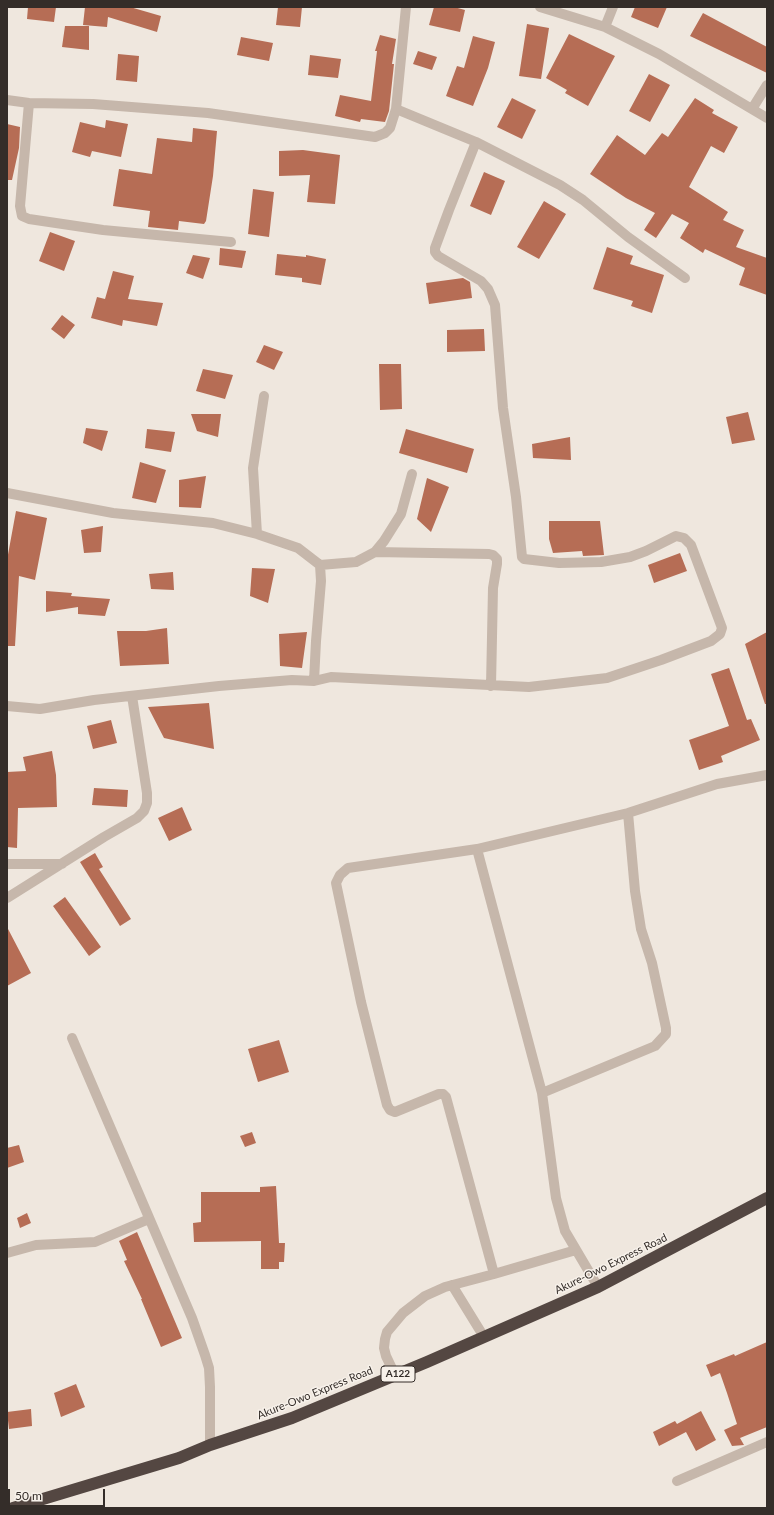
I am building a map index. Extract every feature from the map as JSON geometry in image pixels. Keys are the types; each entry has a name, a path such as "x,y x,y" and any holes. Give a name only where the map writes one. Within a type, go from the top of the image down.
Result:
{"highway":[{"name":"Akure-Owo Express Road","path":"13,1508 179,1458 210,1445 292,1418 598,1287 767,1198"}],"street":[{"path":"7,100 29,103 93,104 208,112 375,137 385,133 390,128 396,109 406,7"},
{"path":"540,7 605,27 659,54 767,118"},
{"path":"605,27 613,7"},
{"path":"752,109 767,85"},
{"path":"29,103 20,206 22,216 29,219 104,230 231,242"},
{"path":"396,109 476,142 572,192 628,237 685,278"},
{"path":"7,706 40,709 94,700 219,686 292,680 314,680 331,677 529,687 607,678 711,641 720,634 722,628 691,545 684,538 676,536 630,557 602,562 559,563 524,559 522,557 520,528 503,408 495,305 488,289 481,281 438,256 435,252 435,248 446,218 476,142"},
{"path":"257,534 253,468 264,396"},
{"path":"7,493 113,513 213,524 257,534 298,548 320,565 356,562 375,552 402,514 412,474"},
{"path":"375,552 482,554 493,555 497,559 493,588 492,686"},
{"path":"314,680 321,581 320,565"},
{"path":"7,898 137,818 144,811 147,803 147,793 132,696"},
{"path":"494,1274 446,1097 443,1094 440,1094 395,1112 390,1110 387,1105 361,1002 336,883 340,875 348,868 477,849 628,813 717,784 767,775"},
{"path":"542,1094 655,1046 666,1034 657,984 641,929 634,892 628,813"},
{"path":"477,849 542,1094 556,1198 565,1231 598,1287"},
{"path":"7,864 62,864"},
{"path":"72,1038 192,1318 209,1368 210,1445"},
{"path":"7,1253 36,1245 95,1242 149,1219"},
{"path":"395,1375 386,1356 384,1339 387,1332 403,1313 425,1296 452,1285 576,1250"},
{"path":"452,1285 484,1337"},
{"path":"677,1481 767,1443"}],"building":[{"path":"28,7 56,7 54,22 27,19"},
{"path":"85,7 130,7 161,16 157,32 108,17 107,27 83,25"},
{"path":"278,7 302,7 300,27 276,25"},
{"path":"434,7 454,7 465,10 460,32 429,25"},
{"path":"635,7 667,7 658,28 631,17"},
{"path":"703,13 767,47 767,73 690,36"},
{"path":"527,24 549,28 541,79 519,76"},
{"path":"65,26 89,26 89,50 62,47"},
{"path":"569,34 615,56 588,106 565,93 567,90 546,78"},
{"path":"380,35 396,39 392,64 394,64 389,111 385,122 361,119 360,122 335,116 340,95 371,101 377,51 375,51"},
{"path":"473,36 495,42 488,68 473,106 446,96 457,66 464,68"},
{"path":"241,37 273,43 269,61 237,55"},
{"path":"418,51 437,57 432,70 413,64"},
{"path":"118,54 139,56 137,82 116,80"},
{"path":"310,55 341,59 338,78 308,75"},
{"path":"649,74 670,85 650,122 629,111"},
{"path":"512,98 536,110 522,139 497,127"},
{"path":"695,98 714,110 712,113 738,127 724,153 711,146 689,187 728,212 723,220 744,230 736,247 767,258 767,295 739,285 745,268 705,249 703,253 680,238 689,223 672,214 656,238 644,230 655,213 626,198 590,174 617,135 645,155 662,133 668,137"},
{"path":"106,120 128,124 121,157 92,151 90,157 72,152 80,122 105,128"},
{"path":"7,124 20,127 19,148 12,180 7,180"},
{"path":"193,128 217,131 213,176 206,221 204,224 179,221 178,230 148,227 150,211 113,206 119,169 152,174 157,138 192,142"},
{"path":"303,150 340,155 335,204 307,202 310,175 279,176 279,151"},
{"path":"484,172 505,181 491,215 470,206"},
{"path":"253,189 274,192 269,237 248,234"},
{"path":"544,201 566,214 539,259 517,247"},
{"path":"50,232 75,241 64,271 39,261"},
{"path":"607,247 633,256 630,264 664,275 652,313 631,306 633,301 593,289"},
{"path":"220,248 246,251 242,268 219,265"},
{"path":"277,254 306,257 306,255 326,259 321,285 302,282 302,278 275,275"},
{"path":"193,255 210,258 203,279 186,273"},
{"path":"113,271 134,276 128,299 163,303 157,326 123,320 122,326 91,318 97,297 105,299"},
{"path":"463,278 470,282 472,298 429,304 426,283"},
{"path":"62,315 75,325 64,339 51,329"},
{"path":"484,329 485,351 447,352 447,330"},
{"path":"264,345 283,352 274,370 256,362"},
{"path":"379,364 401,364 402,409 380,410"},
{"path":"203,369 233,375 225,399 196,391"},
{"path":"748,412 755,440 732,444 726,417"},
{"path":"191,414 221,414 218,437 197,431"},
{"path":"86,428 108,431 102,451 83,443"},
{"path":"147,429 175,432 171,452 145,448"},
{"path":"406,429 474,449 467,473 399,453"},
{"path":"570,437 571,460 533,458 532,444"},
{"path":"140,462 166,470 156,503 132,498"},
{"path":"206,476 201,508 179,507 179,480"},
{"path":"427,478 449,487 431,532 417,519"},
{"path":"16,511 47,518 35,580 19,576 15,646 7,646 7,560"},
{"path":"549,521 600,521 604,555 583,556 582,551 553,553 549,539"},
{"path":"103,526 101,552 84,553 81,530"},
{"path":"680,553 687,571 654,583 648,565"},
{"path":"252,568 275,569 268,603 250,596"},
{"path":"173,572 174,590 151,589 149,574"},
{"path":"46,591 72,593 71,596 110,599 105,616 78,614 78,607 46,612"},
{"path":"167,628 169,664 120,666 117,631 146,631"},
{"path":"307,632 302,668 280,666 279,634"},
{"path":"767,632 767,704 765,704 745,644"},
{"path":"729,668 747,720 751,719 760,740 721,756 723,762 699,770 689,740 729,726 711,674"},
{"path":"209,703 214,749 164,738 148,707"},
{"path":"111,720 117,743 93,749 87,726"},
{"path":"52,751 56,775 57,807 18,808 17,848 7,847 7,772 26,771 23,757"},
{"path":"94,788 128,790 127,807 92,805"},
{"path":"182,807 192,830 169,841 158,818"},
{"path":"95,853 103,867 99,869 131,919 120,926 80,862"},
{"path":"65,897 101,947 89,956 53,906"},
{"path":"7,927 31,973 7,986"},
{"path":"279,1040 289,1072 258,1082 248,1049"},
{"path":"252,1132 256,1143 245,1147 240,1136"},
{"path":"19,1145 24,1162 7,1168 7,1148"},
{"path":"276,1186 279,1243 285,1243 284,1262 279,1262 279,1269 261,1269 261,1241 194,1242 193,1223 201,1222 201,1192 260,1192 260,1187"},
{"path":"27,1213 31,1223 20,1228 17,1218"},
{"path":"137,1232 182,1338 161,1347 142,1299 124,1261 127,1260 119,1241"},
{"path":"767,1342 767,1427 740,1438 744,1445 732,1446 724,1430 737,1424 720,1373 711,1377 706,1365 734,1354 735,1356"},
{"path":"76,1384 85,1407 61,1417 54,1393"},
{"path":"31,1409 32,1426 9,1429 7,1412"},
{"path":"701,1411 716,1440 696,1451 686,1432 659,1446 653,1432 675,1421 677,1424"}]}
